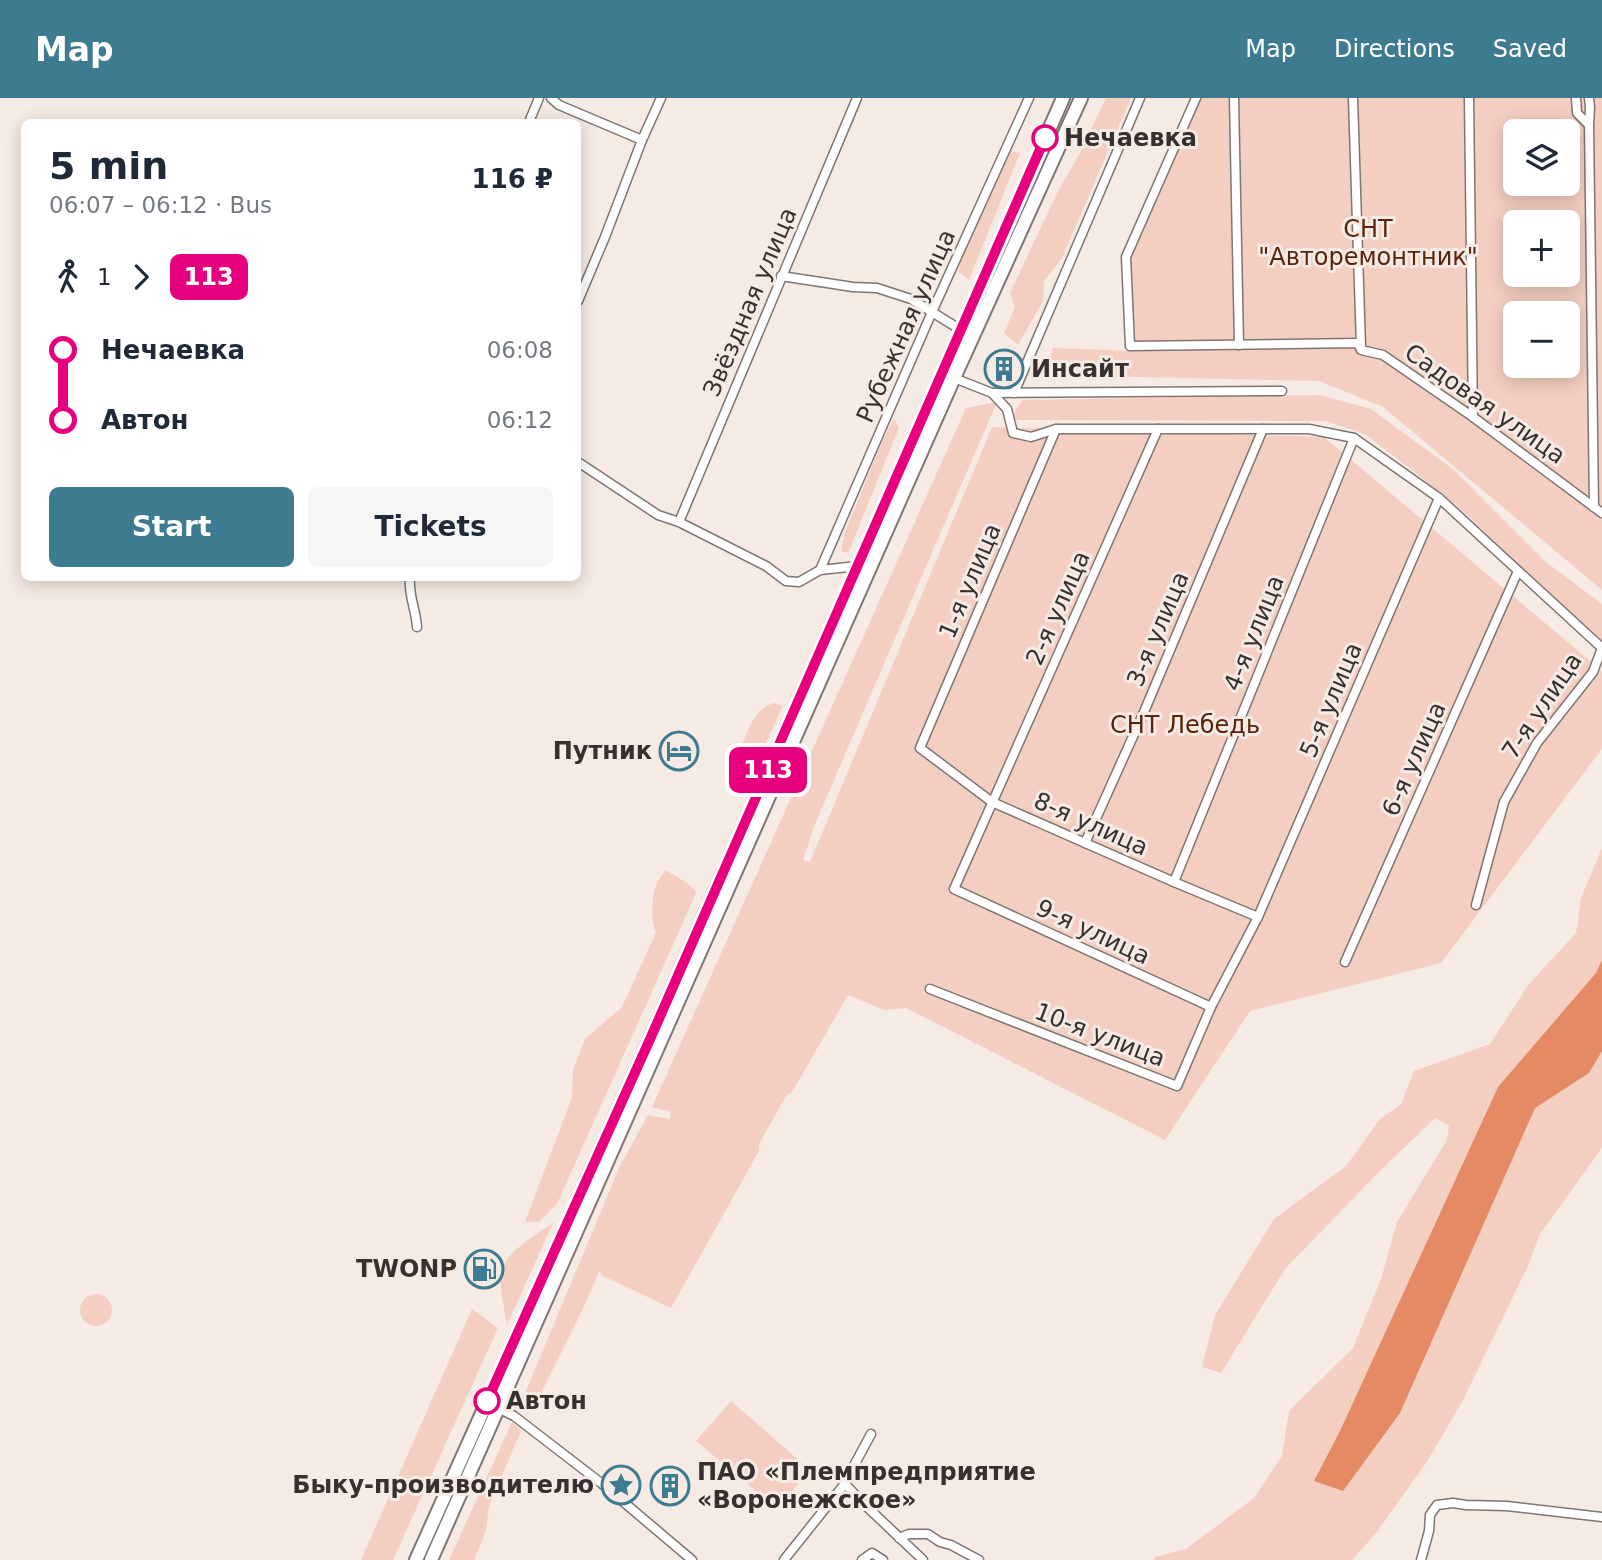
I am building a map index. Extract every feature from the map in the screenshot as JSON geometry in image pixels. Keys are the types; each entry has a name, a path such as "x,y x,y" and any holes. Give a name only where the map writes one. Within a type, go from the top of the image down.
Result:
{"highway":[{"path":"416,1560 641,1060 1063,98"},
{"path":"431,1560 773,785 1081,98"},
{"path":"773,785 778,766 806,704 806,698 800,698"},
{"path":"710,928 708,930 706,927 735,858 737,842"}],"street":[{"path":"530,119 540,98"},
{"path":"551,98 559,105 642,140"},
{"path":"581,293 661,98"},
{"name":"Звёздная улица","path":"679,522 857,98"},
{"name":"Рубежная улица","path":"820,570 1029,98"},
{"path":"1014,393 1140,98"},
{"name":"Садовая улица","path":"1196,98 1126,257 1130,346 1358,342 1361,350 1383,355 1473,416 1602,513"},
{"path":"1234,98 1239,345"},
{"path":"1353,98 1361,350"},
{"path":"1469,98 1473,416"},
{"path":"1576,98 1577,113 1589,125"},
{"path":"1589,98 1594,507"},
{"path":"781,276 877,288 911,299 961,330"},
{"path":"954,378 992,393 1282,391"},
{"path":"992,393 1007,409 1013,433 1031,437 1056,429 1309,429 1354,438 1439,498 1602,648"},
{"name":"1-я улица","path":"920,748 1056,429"},
{"name":"2-я улица","path":"992,802 1158,429"},
{"name":"3-я улица","path":"1085,843 1144,712 1263,429"},
{"name":"4-я улица","path":"1174,882 1354,438"},
{"path":"581,463 658,515 679,522 766,566 786,581 799,582 820,570 858,566"},
{"name":"5-я улица","path":"1258,917 1439,498"},
{"name":"6-я улица","path":"1345,962 1518,571"},
{"path":"410,581 417,627"},
{"name":"7-я улица","path":"1476,905 1504,802 1537,743 1592,672 1602,648"},
{"name":"8-я улица","path":"920,748 992,802 1258,917"},
{"name":"9-я улица","path":"992,802 954,889 1211,1007"},
{"path":"1211,1007 1258,917"},
{"name":"10-я улица","path":"930,989 1177,1086 1211,1007"},
{"path":"498,1408 514,1416 592,1476 692,1560"},
{"path":"784,1560 844,1483 871,1434"},
{"path":"844,1483 923,1560"},
{"path":"1421,1560 1430,1516 1437,1505 1453,1503 1507,1506 1602,1517"},
{"path":"899,1538 909,1534 928,1534 979,1560"},
{"path":"862,1560 872,1553 883,1560"}],"green space":[{"path":"1106,98 1131,98 1062,258 1044,281 1043,301 1018,345 1004,333 1015,307 1010,293"},
{"name":"СНТ \"Авторемонтник\"","path":"1199,98 1602,98 1602,590 1383,407 1319,381 1046,375 1053,348 1134,351 1130,259"},
{"path":"1010,151 1020,153 969,280 958,271 963,255 981,210"},
{"path":"1320,395 1371,409 1454,470 1546,562 1602,604 1602,642 1465,513 1365,434 1325,421 1010,420 1022,400"},
{"name":"СНТ Лебедь","path":"997,402 815,824 803,860 810,862 992,427 1324,437 1602,671 1602,749 1441,963 1250,1011 1165,1140 906,1008 884,1010 848,995 792,1092 786,1096 759,1144 759,1151 671,1308 601,1275 600,1270 536,1403 523,1398 619,1168 648,1115 670,1119 671,1112 652,1107 966,408"},
{"path":"894,419 899,428 848,553 841,551 845,532"},
{"path":"774,703 783,706 749,779 739,764 738,752 754,718"},
{"path":"1602,848 1602,1148 1540,1234 1528,1266 1462,1402 1428,1460 1377,1532 1352,1560 1153,1560 1155,1557 1186,1549 1254,1498 1282,1456 1289,1411 1353,1348 1381,1279 1397,1222 1447,1140 1449,1126 1435,1118 1285,1269 1221,1373 1202,1367 1215,1315 1274,1219 1346,1166 1380,1119 1401,1104 1414,1071 1490,1044 1529,984 1576,933 1581,898"},
{"path":"666,870 693,888 696,892 693,900 557,1204 539,1222 525,1222 572,1097 573,1070 585,1039 622,1007 656,933 652,916 653,896 657,883"},
{"path":"553,1223 507,1325 500,1281 502,1268 520,1246"},
{"path":"96,1294 108,1298 112,1310 108,1322 96,1326 84,1322 80,1310 84,1298"},
{"path":"472,1309 498,1328 393,1560 361,1560"},
{"path":"731,1401 810,1470 777,1509 696,1441"},
{"path":"512,1422 521,1431 489,1506 486,1531 474,1560 449,1560"}],"shaded area":[{"path":"1602,960 1602,1051 1589,1073 1535,1108 1400,1413 1343,1491 1314,1481 1340,1431 1498,1087 1596,973"}],"bus line":[{"name":"113","path":"487,1401 651,1037 1045,138"}],"place":[{"name":"Нечаевка","path":"1045,138"},
{"name":"Инсайт","path":"1004,369"},
{"name":"Путник","path":"679,751"},
{"name":"TWONP","path":"484,1269"},
{"name":"Автон","path":"487,1401"},
{"name":"Быку-производителю","path":"621,1485"},
{"name":"ПАО «Племпредприятие «Воронежское»","path":"670,1486"}]}
